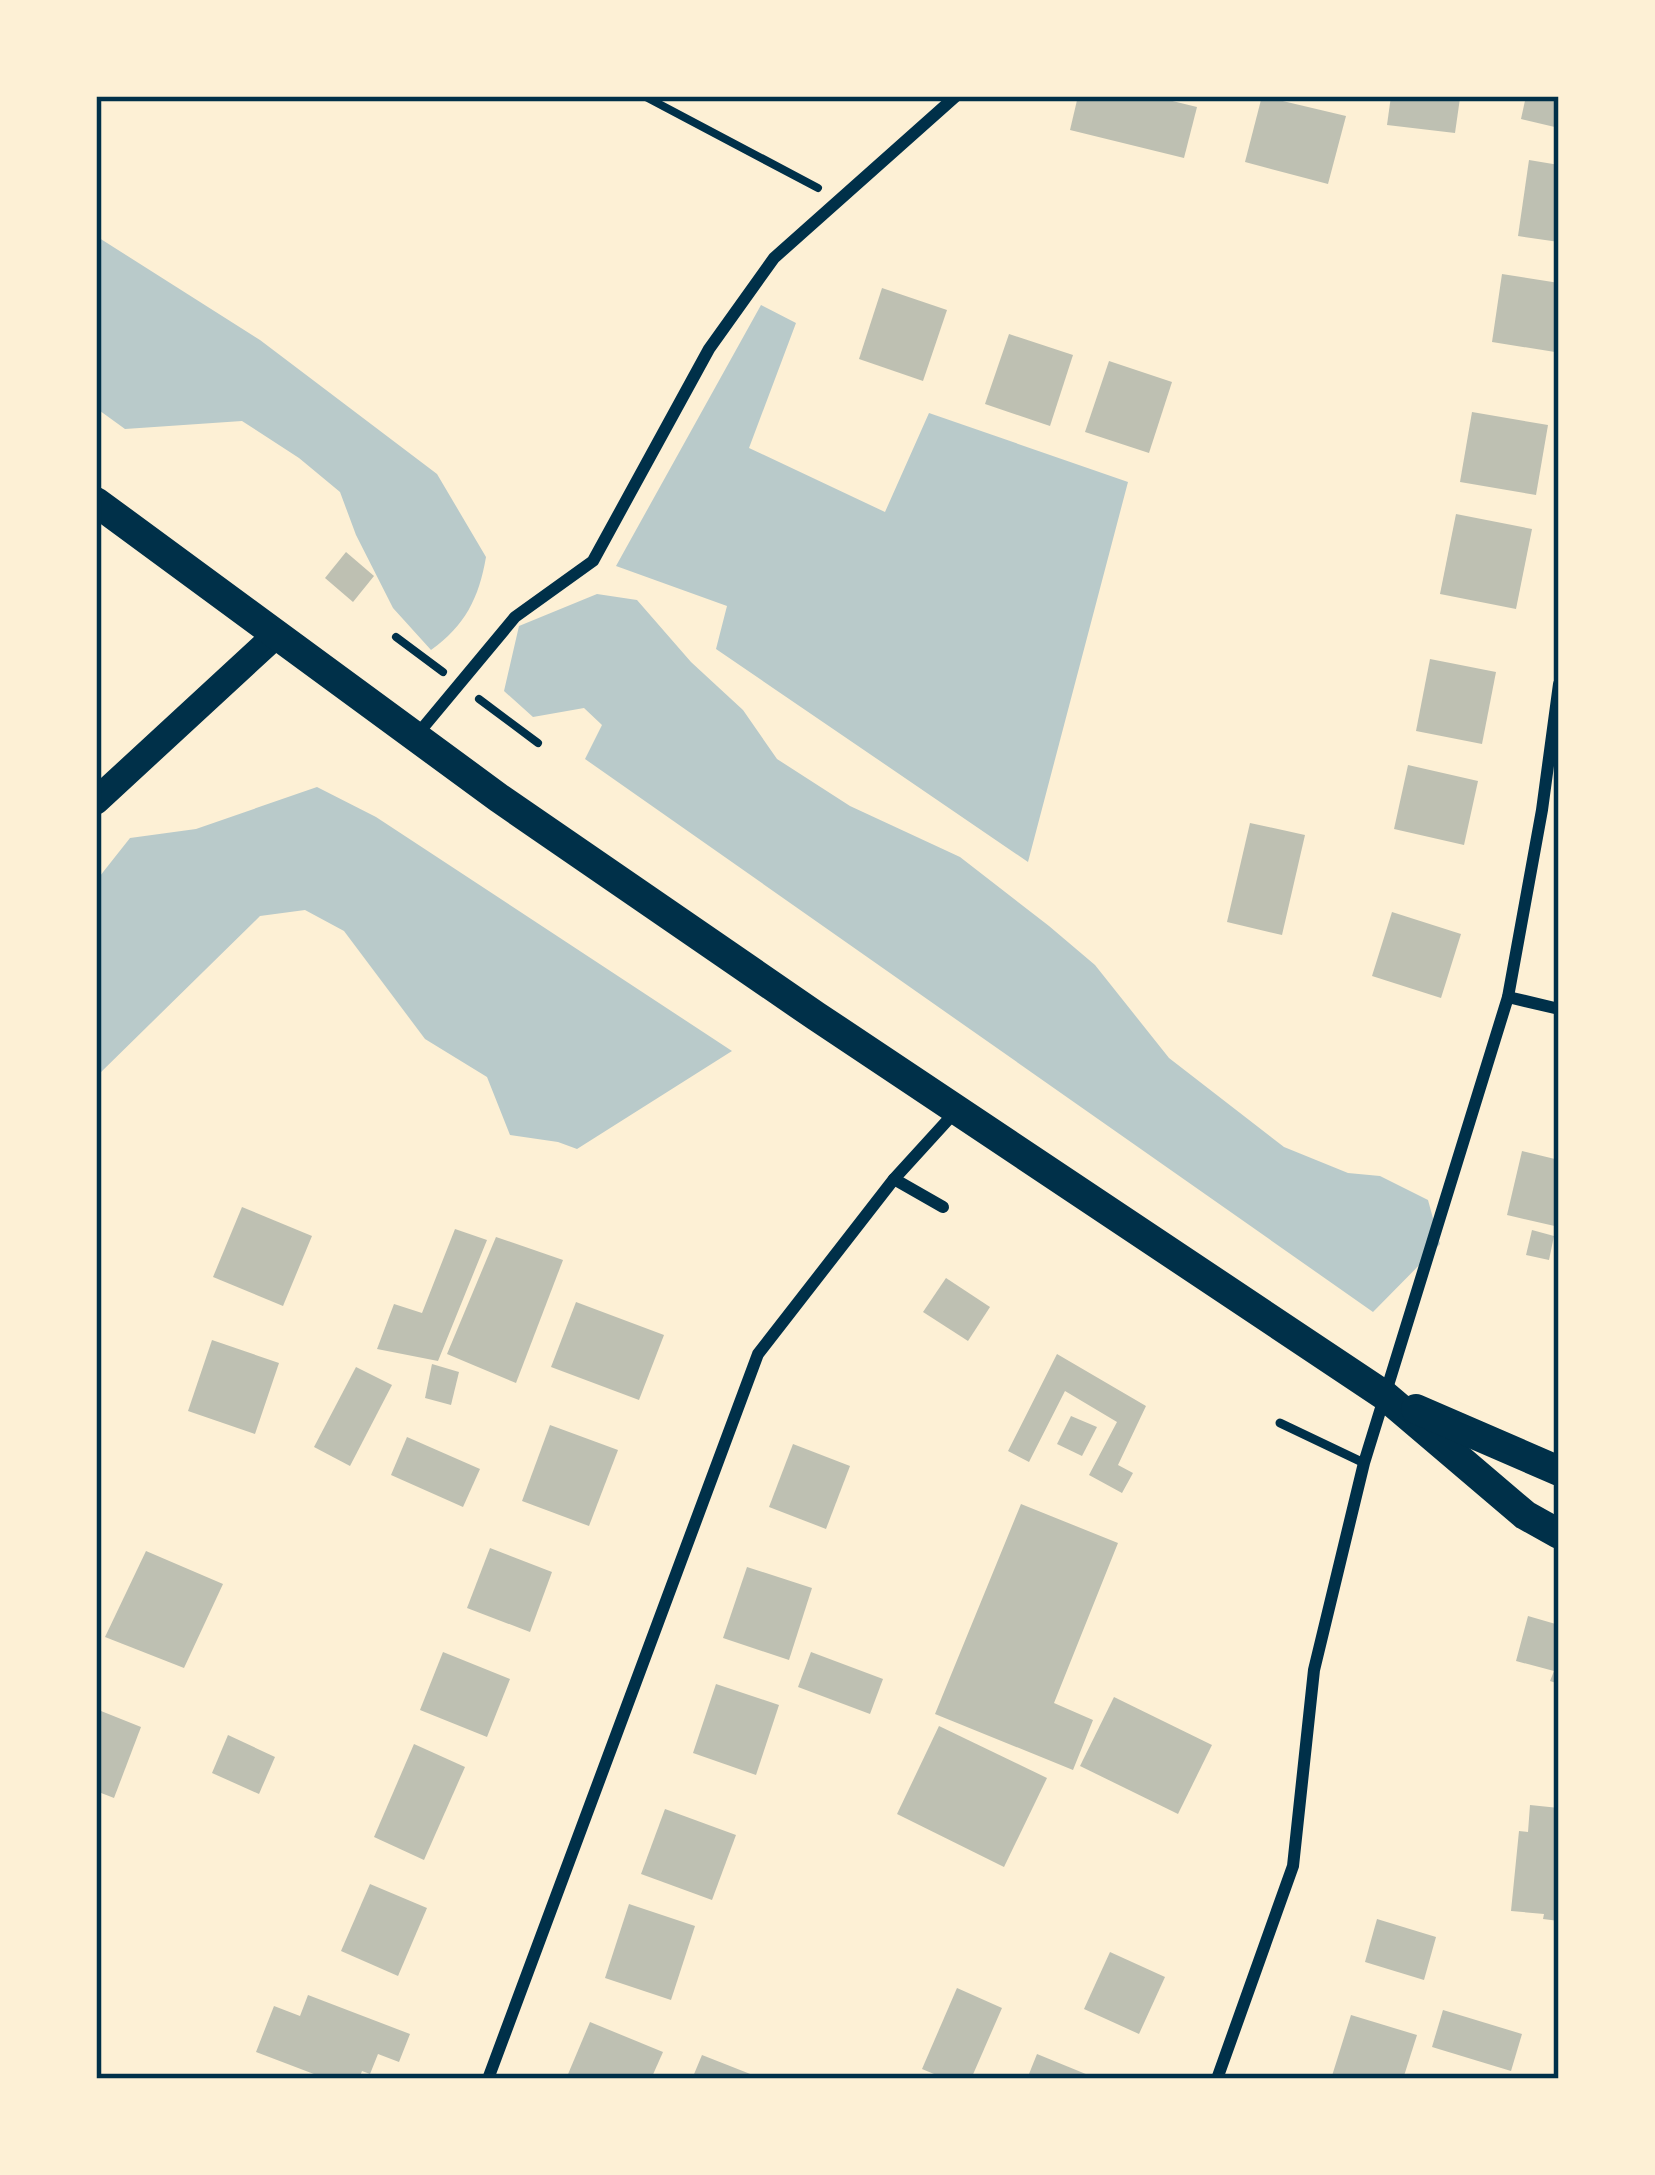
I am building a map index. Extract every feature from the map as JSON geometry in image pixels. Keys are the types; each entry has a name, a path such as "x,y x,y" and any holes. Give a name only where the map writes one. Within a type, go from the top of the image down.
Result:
{"highway":[{"path":"96,502 499,798 1384,1395 1526,1515 1559,1534"},
{"path":"1384,1395 1559,1471"}],"main road":[{"path":"96,801 277,634"}],"street":[{"path":"416,736 515,616 593,561 709,349 774,258 956,96"},
{"path":"1217,2079 1293,1866 1314,1670 1364,1462 1508,997 1559,684"},
{"path":"1508,997 1559,1009"},
{"path":"488,2079 758,1354 894,1178 956,1110"},
{"path":"894,1178 943,1207"}],"lane":[{"path":"1280,1423 1364,1462"}],"path":[{"path":"644,96 839,200"}],"shaded area":[{"path":"96,236 260,340 437,474 486,557 469,610 443,641 431,650 393,608 340,492 299,458 242,421 125,429 96,408"},
{"path":"761,305 796,323 749,448 885,512 929,413 1128,482 1028,862 716,649 727,606 616,566"},
{"path":"597,594 637,600 691,662 743,710 777,759 850,806 960,857 1049,926 1095,965 1169,1058 1284,1147 1348,1173 1380,1176 1428,1200 1440,1244 1373,1312 585,759 602,725 584,708 533,717 504,691 519,626"},
{"path":"317,787 376,817 732,1051 577,1149 510,1135 487,1077 425,1039 344,931 305,910 260,916 96,1077 96,881 130,838 196,829"}],"building":[{"path":"1078,96 1152,96 1197,107 1184,158 1070,130"},
{"path":"1262,96 1346,116 1328,184 1245,162"},
{"path":"1391,96 1460,98 1455,133 1387,125"},
{"path":"1526,96 1559,96 1559,128 1521,119"},
{"path":"1529,160 1559,165 1559,242 1518,236"},
{"path":"1502,274 1559,283 1555,352 1492,342"},
{"path":"882,288 947,310 923,381 859,359"},
{"path":"1009,334 1073,355 1050,426 985,404"},
{"path":"1109,361 1172,382 1149,453 1085,432"},
{"path":"1472,412 1548,425 1536,495 1460,482"},
{"path":"1456,514 1532,529 1516,609 1440,594"},
{"path":"346,552 374,576 353,602 325,578"},
{"path":"1430,659 1496,672 1482,744 1416,731"},
{"path":"1408,765 1478,781 1464,845 1394,829"},
{"path":"1250,823 1305,835 1282,935 1227,922"},
{"path":"1392,912 1461,934 1441,998 1372,976"},
{"path":"1522,1151 1559,1160 1559,1227 1507,1215"},
{"path":"242,1207 312,1236 283,1306 213,1277"},
{"path":"455,1229 487,1240 438,1361 377,1349 394,1304 422,1313"},
{"path":"1532,1230 1554,1236 1549,1260 1526,1255"},
{"path":"496,1237 563,1260 516,1383 447,1354"},
{"path":"946,1278 990,1307 968,1341 923,1312"},
{"path":"576,1302 664,1335 639,1400 551,1367"},
{"path":"212,1340 279,1363 255,1434 188,1411"},
{"path":"1057,1354 1146,1406 1118,1465 1133,1473 1122,1493 1089,1475 1117,1422 1065,1391 1029,1462 1008,1451"},
{"path":"432,1364 459,1372 451,1405 425,1398"},
{"path":"356,1367 392,1385 350,1466 314,1447"},
{"path":"1071,1416 1097,1427 1082,1456 1057,1444"},
{"path":"550,1425 618,1450 589,1526 522,1501"},
{"path":"407,1437 480,1469 463,1507 391,1475"},
{"path":"793,1444 850,1466 826,1529 769,1507"},
{"path":"1021,1504 1118,1543 1054,1703 1093,1720 1073,1770 935,1714"},
{"path":"490,1548 552,1572 530,1632 467,1608"},
{"path":"146,1551 223,1584 184,1668 105,1637"},
{"path":"747,1567 812,1588 789,1660 723,1638"},
{"path":"1528,1616 1559,1625 1559,1684 1550,1681 1554,1671 1516,1661"},
{"path":"443,1652 510,1679 487,1737 420,1710"},
{"path":"811,1652 883,1679 870,1714 798,1687"},
{"path":"716,1684 779,1705 756,1775 693,1753"},
{"path":"1114,1697 1212,1745 1178,1814 1080,1766"},
{"path":"96,1709 141,1727 114,1798 96,1791"},
{"path":"939,1726 1047,1778 1004,1867 897,1814"},
{"path":"228,1735 275,1757 259,1794 212,1773"},
{"path":"414,1744 465,1767 424,1860 374,1837"},
{"path":"1530,1805 1559,1808 1559,1921 1543,1919 1544,1914 1511,1911 1519,1831 1528,1832"},
{"path":"665,1809 736,1835 712,1900 641,1874"},
{"path":"370,1884 427,1908 398,1976 341,1951"},
{"path":"629,1904 695,1926 671,2000 605,1978"},
{"path":"1377,1919 1436,1937 1424,1980 1365,1962"},
{"path":"1110,1952 1165,1977 1139,2034 1084,2009"},
{"path":"957,1988 1002,2008 971,2079 946,2079 922,2069"},
{"path":"308,1995 410,2034 399,2062 378,2054 370,2074 362,2071 359,2079 327,2079 256,2052 274,2006 300,2016"},
{"path":"1443,2010 1522,2034 1511,2071 1432,2047"},
{"path":"1351,2015 1417,2035 1403,2079 1331,2079"},
{"path":"590,2022 663,2052 651,2079 566,2079"},
{"path":"1037,2054 1098,2079 1027,2079"},
{"path":"702,2055 763,2079 692,2079"}]}
